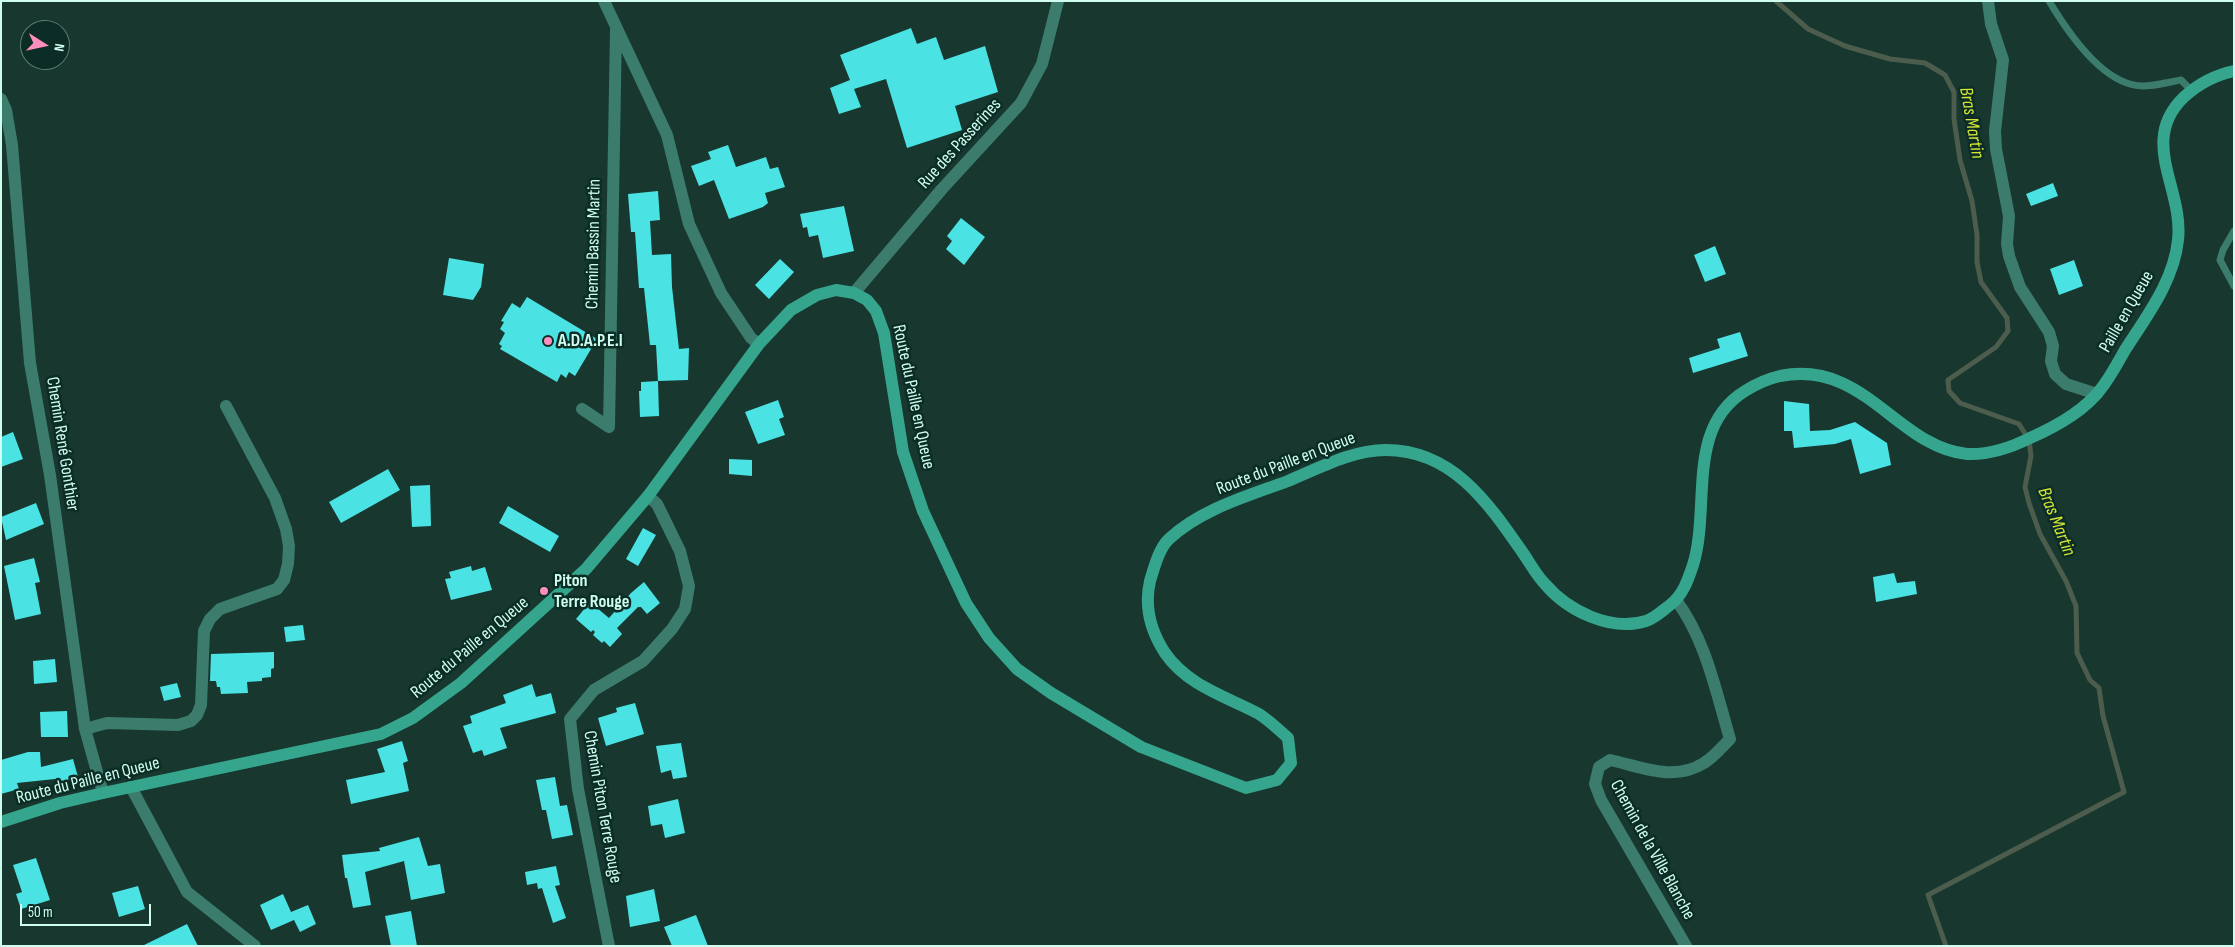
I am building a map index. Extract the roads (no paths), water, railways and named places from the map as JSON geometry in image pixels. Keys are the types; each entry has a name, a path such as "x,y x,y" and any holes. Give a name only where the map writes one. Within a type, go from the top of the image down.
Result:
{"main road":[{"name":"Paille en Queue","path":"2016,445 2048,430 2097,394 2159,296 2171,270 2178,242 2179,219 2162,144 2165,123 2177,104 2191,90 2218,74 2234,72"},
{"name":"Route du Paille en Queue","path":"1,822 60,803 103,793 381,734 413,718 461,683 586,569 648,496 759,344 791,310 817,295 836,290 854,293 867,300 876,311 884,333 903,452 923,511 962,596 990,638 1017,668 1051,693 1141,747 1246,788 1277,780 1291,763 1288,738 1264,717 1200,685 1180,671 1164,650 1152,628 1146,599 1153,569 1165,541 1208,513 1351,456 1380,450 1409,451 1435,460 1466,479 1488,503 1546,586 1576,609 1600,621 1627,625 1651,620 1676,600 1687,583 1697,550 1706,443 1717,418 1733,398 1759,382 1782,376 1808,374 1834,380 1864,394 1918,434 1943,448 1965,454 1992,453 2016,445"}],"street":[{"name":"Chemin Bassin Martin","path":"604,1 667,135 689,224 720,293 750,338 759,344"},
{"name":"Rue des Passerines","path":"854,293 942,189 1020,103 1042,64 1058,1"},
{"path":"1988,1 1991,24 2003,60 1995,131 1996,150 2009,216 2007,244 2009,256 2020,287 2049,332 2054,346 2051,361 2055,374 2066,384 2097,394"},
{"name":"Chemin Bassin Martin","path":"582,409 609,427 616,29"},
{"name":"Chemin René Gonthier","path":"1,99 6,110 12,145 30,364 50,475 86,728 103,793"},
{"path":"86,728 107,723 178,725 190,721 198,715 201,705 204,631 210,619 220,608 277,588 284,580 289,546 286,529 275,498 226,406"},
{"name":"Chemin Piton Terre Rouge","path":"609,946 578,789 570,719 594,690 643,661 672,629 685,609 689,586 680,551 657,504 648,496"},
{"name":"Chemin de la Ville Blanche","path":"1676,600 1685,612 1706,658 1730,740 1706,762 1692,770 1671,774 1610,760 1599,767 1595,784 1601,800 1686,946"},
{"path":"131,787 187,892 255,946"}],"lane":[{"path":"2048,1 2094,63 2114,79 2142,86 2181,80 2191,90"},
{"path":"2234,231 2220,260 2234,286"}],"waterway":[{"name":"Bras Martin","path":"1776,1 1808,29 1845,46 1890,59 1925,63 1945,75 1954,92 1954,119 1960,160 1972,201 1977,235 1977,262 1981,282 2007,318 2008,331 1996,347 1948,380 1949,391 1960,403 2019,424 2029,440 2031,456 2025,487 2029,503 2040,534 2066,581 2076,606 2077,653 2090,680 2099,688 2103,716 2124,792 1928,895 1946,946"}],"place":[{"name":"A.D.A.P.E.I","path":"548,341"},
{"name":"Piton Terre Rouge","path":"544,591"}]}
